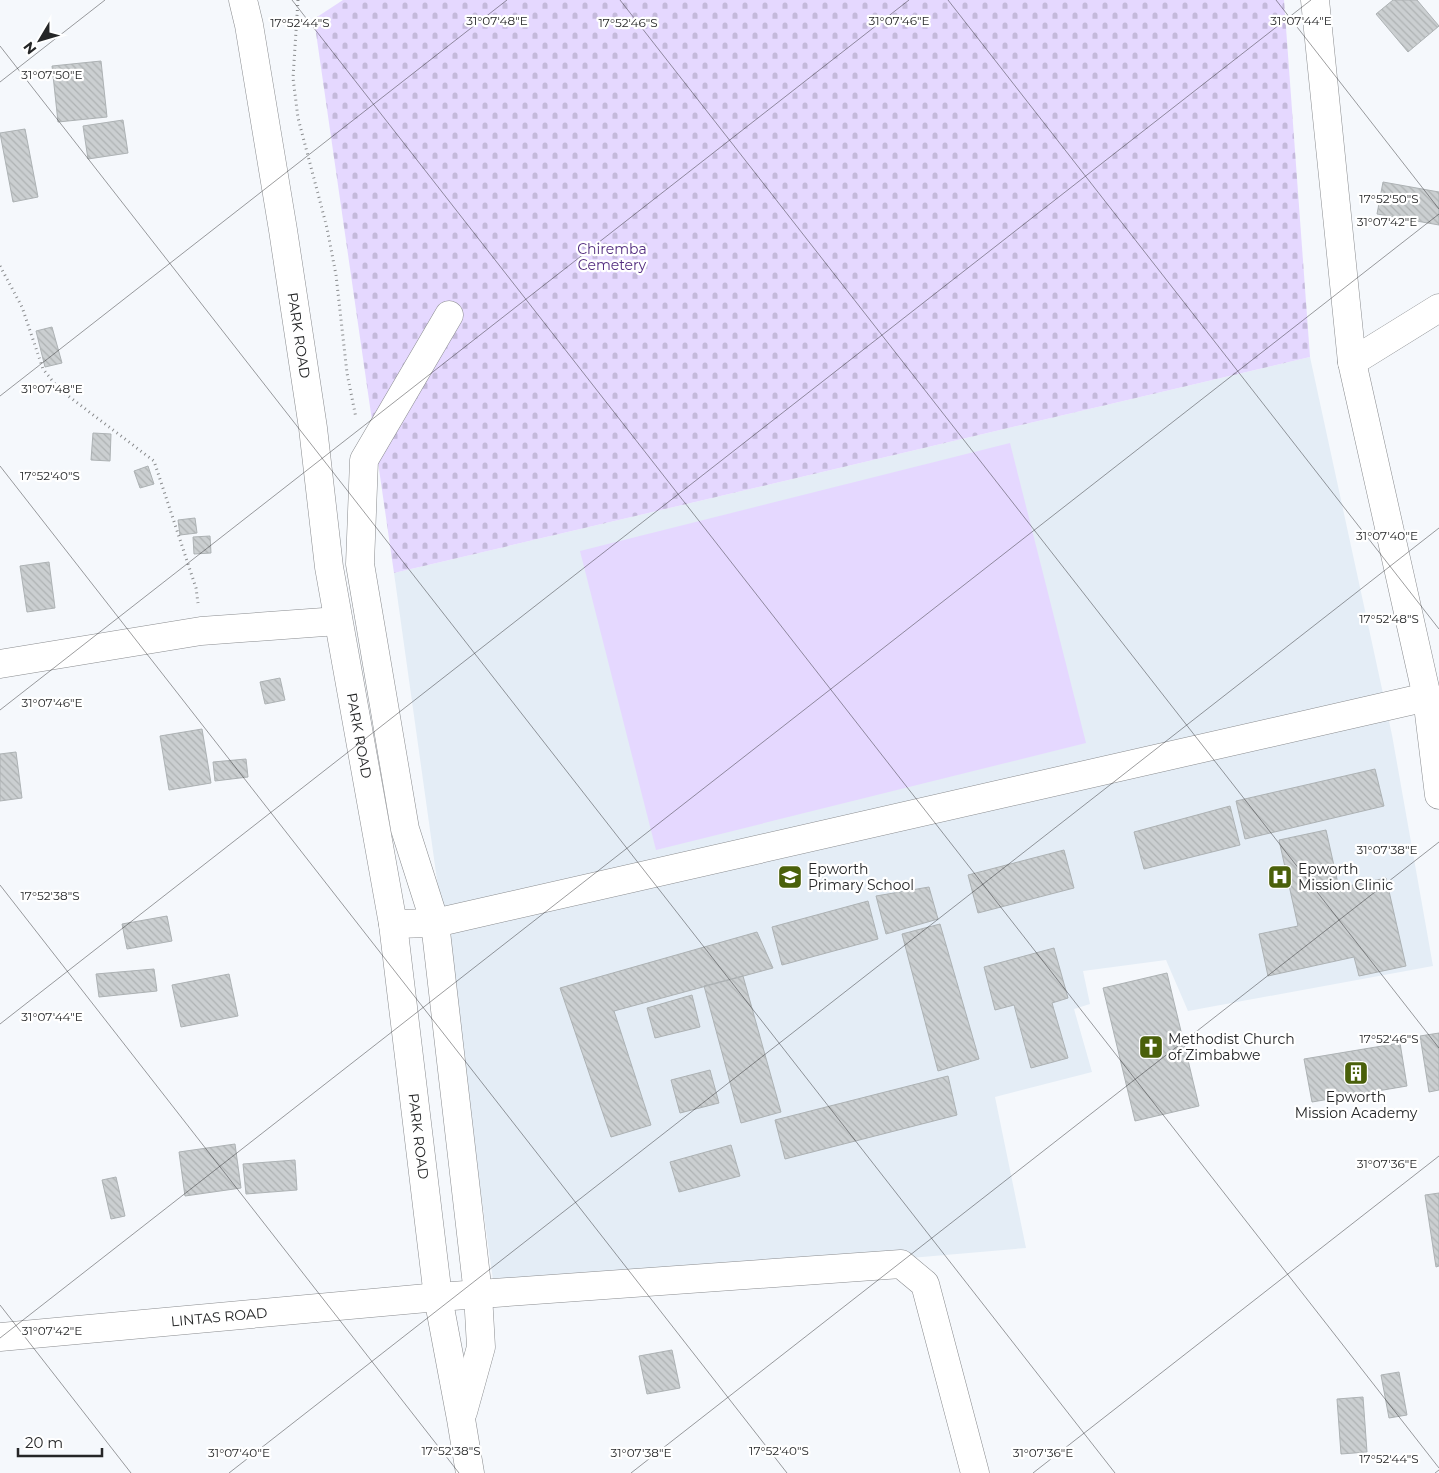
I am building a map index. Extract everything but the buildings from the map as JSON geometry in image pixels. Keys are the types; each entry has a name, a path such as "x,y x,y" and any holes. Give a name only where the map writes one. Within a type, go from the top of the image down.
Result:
{"street":[{"name":"PARK ROAD","path":"243,0 249,25 284,230 313,428 329,568 393,924 438,1296 470,1473"},
{"path":"1315,0 1352,362 1427,697 1439,795"},
{"path":"1352,362 1439,308"},
{"path":"449,315 364,460 360,564 405,829 435,923 478,1294 482,1347 461,1418"},
{"path":"329,568 360,564"},
{"path":"0,664 200,632 338,621"},
{"path":"393,924 435,923 1427,697"},
{"name":"LINTAS ROAD","path":"0,1337 438,1296 901,1264 925,1284 975,1473"}],"path":[{"path":"298,0 292,78 298,118 327,228 336,275 347,373 364,460"},
{"path":"0,266 22,307 43,369 59,389 154,461 196,588 200,632"}],"shaded area":[{"name":"Epworth Primary School","path":"1310,357 1392,735 1433,966 1188,1011 1166,960 1083,971 1090,1004 1074,1009 1092,1072 995,1097 1026,1248 495,1294 394,573"}],"green space":[{"name":"Chiremba Cemetery","path":"343,0 1284,0 1310,357 394,573 314,19"},
{"path":"1010,443 1086,743 656,850 580,551"}],"place":[{"name":"Epworth Primary School","path":"790,877"},
{"name":"Epworth Mission Clinic","path":"1280,877"},
{"name":"Methodist Church of Zimbabwe","path":"1151,1047"},
{"name":"Epworth Mission Academy","path":"1356,1073"}]}
